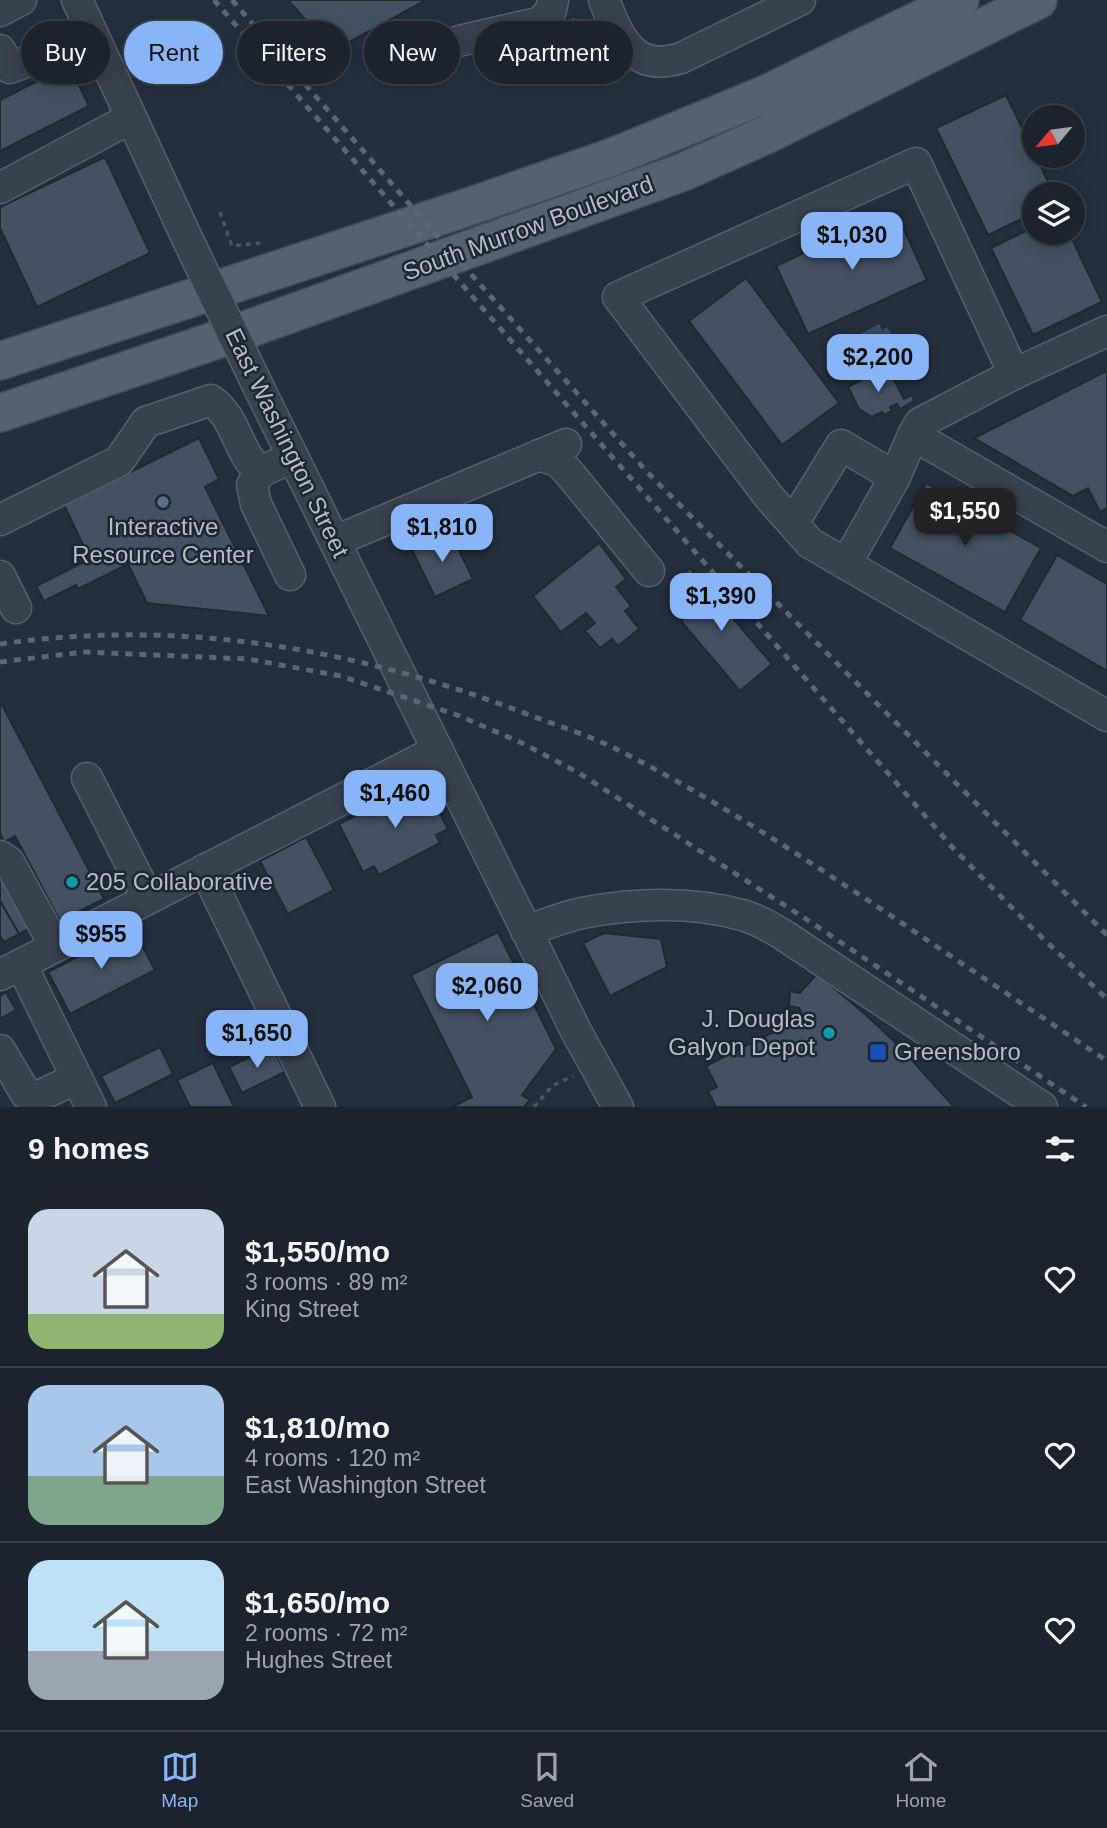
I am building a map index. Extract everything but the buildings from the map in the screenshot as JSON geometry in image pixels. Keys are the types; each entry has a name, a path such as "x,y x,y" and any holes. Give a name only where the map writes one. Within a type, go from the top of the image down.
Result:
{"main road":[{"name":"South Murrow Boulevard","path":"0,361 610,158 764,95 960,0"},
{"name":"South Murrow Boulevard","path":"0,413 240,332 683,172 768,134 1038,0"}],"street":[{"path":"0,11 21,0"},
{"name":"East Washington Street","path":"77,0 87,21"},
{"path":"460,41 541,22 551,10 553,0"},
{"path":"604,0 629,50 654,62 681,58 800,0"},
{"path":"0,50 10,68 21,64"},
{"name":"East Washington Street","path":"110,72 258,386 526,931 618,1107"},
{"path":"0,188 131,118"},
{"path":"1014,374 916,163 618,297 769,497 810,543 1107,716"},
{"path":"846,564 895,477 920,424 929,416 1107,331"},
{"path":"0,520 119,461 146,422 211,400 225,410 250,462 260,471"},
{"path":"913,435 1107,547"},
{"path":"793,523 841,445 895,477"},
{"path":"335,541 552,450 649,571"},
{"path":"290,575 256,504 251,485 260,471 293,457"},
{"path":"0,576 16,608"},
{"path":"92,1107 10,969 438,750"},
{"path":"87,778 148,898"},
{"path":"0,856 9,862 55,946"},
{"path":"205,869 320,1107"},
{"path":"526,931 580,914 659,905 713,908 743,915 785,936 1042,1107"},
{"path":"0,1050 26,1094 37,1097 77,1078"}],"path":[{"path":"220,212 232,246 261,243"},
{"path":"534,1107 552,1086 573,1076"}],"water":[{"path":"879,324 882,330 887,327 893,337 888,340 892,348 858,366 854,359 847,363 841,351 848,347 845,342"}],"railway":[{"path":"214,0 954,849 1107,999"},
{"path":"232,0 648,473 1107,935"},
{"path":"0,644 69,637 137,635 270,645 337,657 402,673 573,731 647,765 751,825 1107,1061"},
{"path":"0,662 84,652 248,659 341,676 460,716 524,744 579,773 809,921 1086,1107"}],"place":[{"name":"Interactive Resource Center","path":"163,502"},
{"name":"205 Collaborative","path":"72,882"},
{"name":"J. Douglas Galyon Depot","path":"829,1033"},
{"name":"Greensboro","path":"878,1052"}]}
